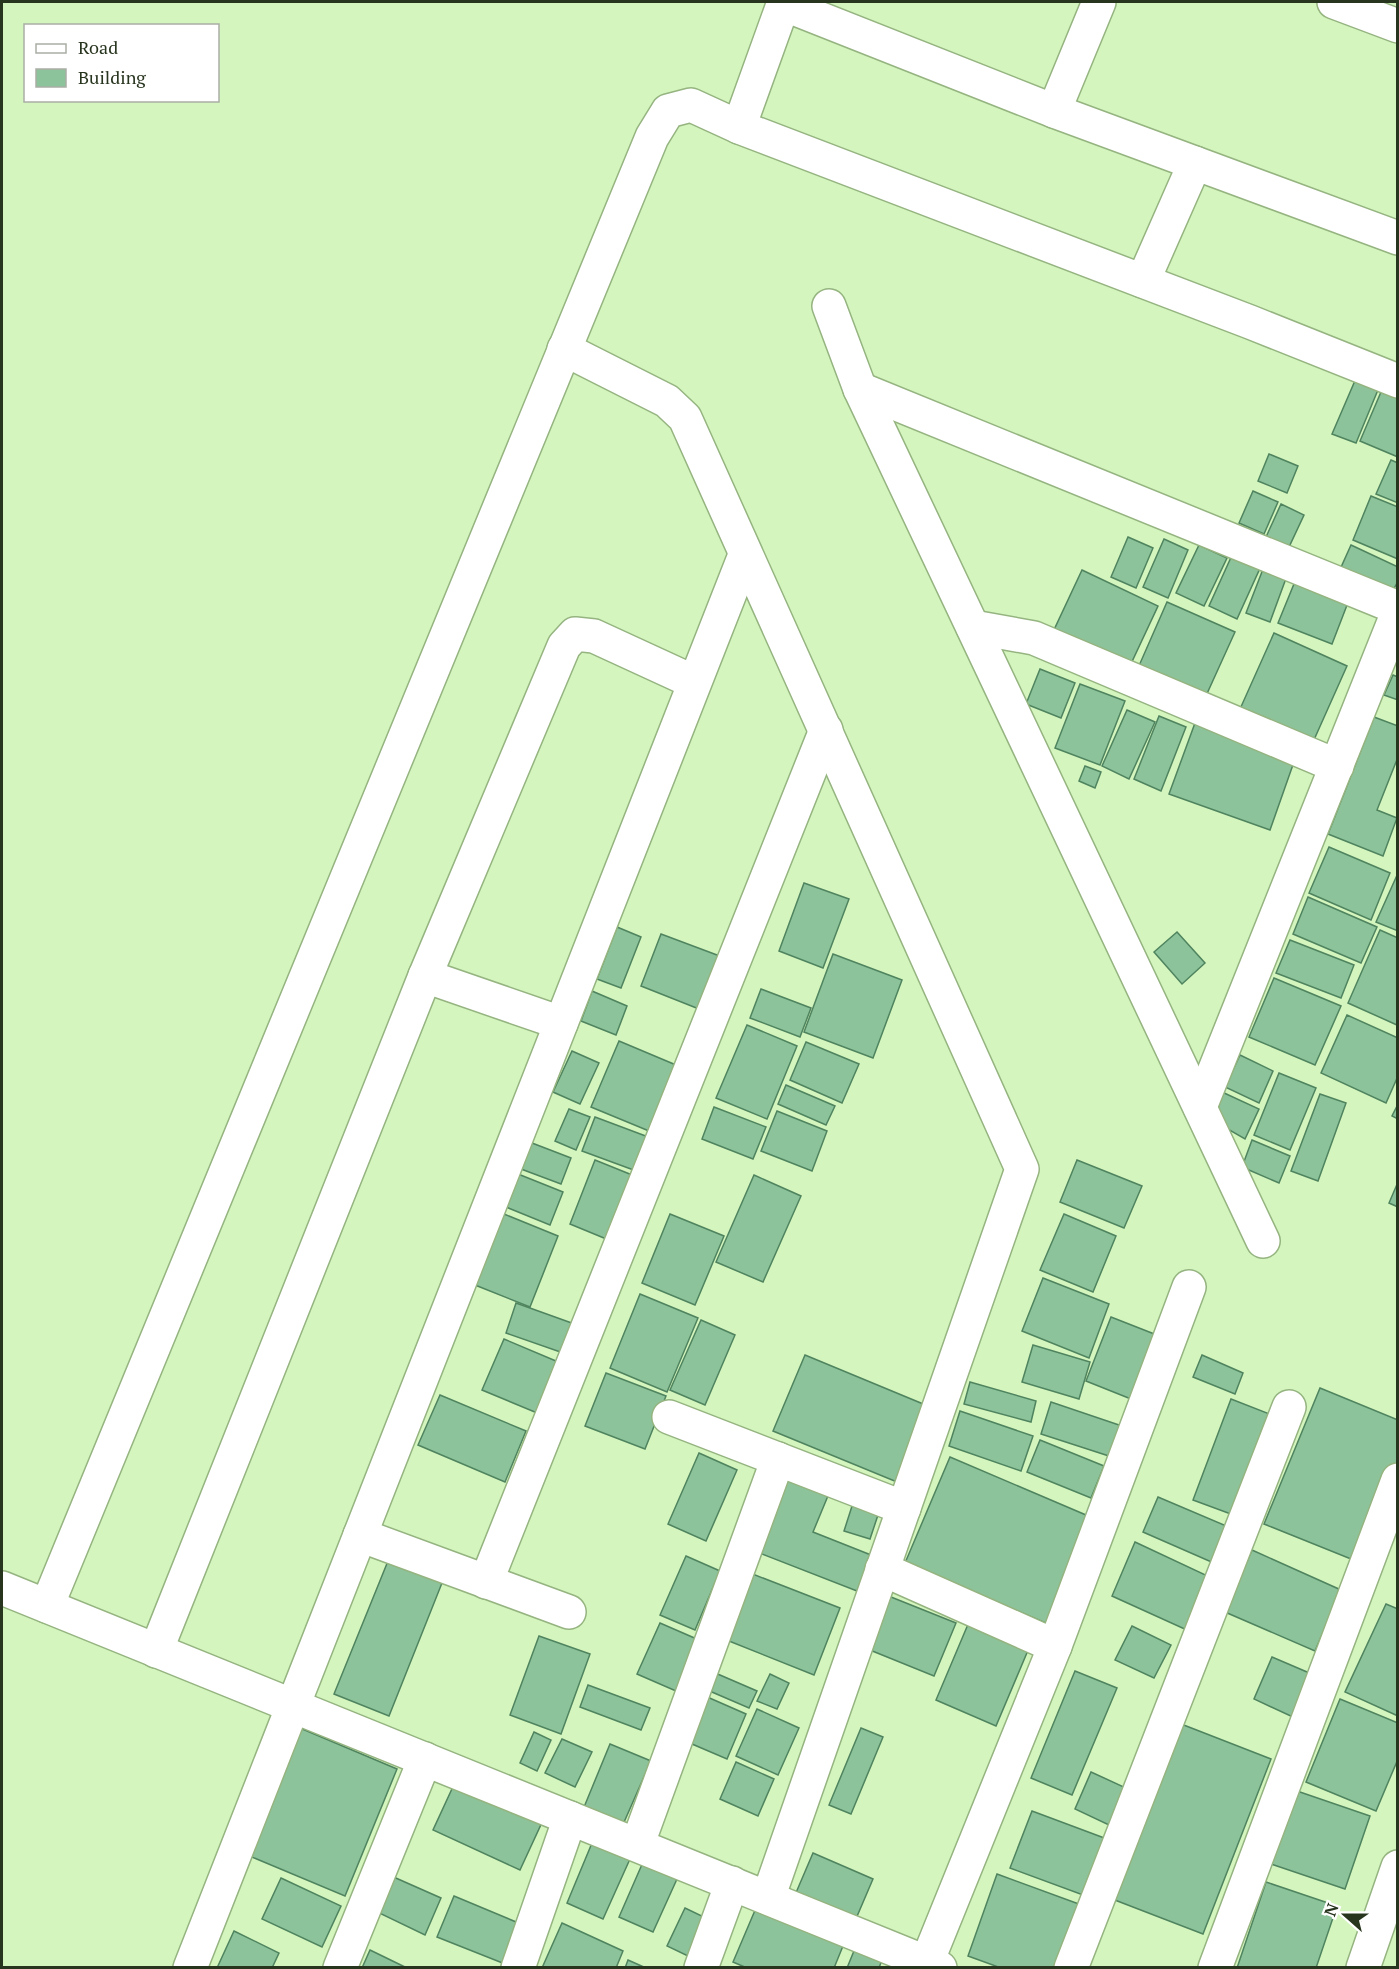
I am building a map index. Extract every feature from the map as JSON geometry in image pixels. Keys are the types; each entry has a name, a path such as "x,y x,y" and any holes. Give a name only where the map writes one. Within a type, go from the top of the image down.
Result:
{"street":[{"path":"1054,111 1099,2"},
{"path":"1334,2 1398,26"},
{"path":"739,127 783,3 1054,111 1398,238"},
{"path":"47,1606 652,137 668,111 691,105 739,127 1398,381"},
{"path":"1143,281 1195,163"},
{"path":"829,306 860,389 1263,1241"},
{"path":"564,349 667,401 685,418 1022,1169 768,1898"},
{"path":"860,389 1398,610 1200,1107"},
{"path":"190,1968 745,555"},
{"path":"973,627 1034,638 1336,766"},
{"path":"156,1650 425,976 564,646 575,634 594,636 694,682"},
{"path":"486,1582 826,730"},
{"path":"425,976 561,1023"},
{"path":"2,1588 570,1818 638,1843 732,1884 933,1965 1189,1287"},
{"path":"1071,1968 1289,1407"},
{"path":"669,1417 904,1508"},
{"path":"638,1843 778,1459"},
{"path":"1215,1968 1398,1480"},
{"path":"360,1535 568,1612"},
{"path":"882,1569 1055,1646"},
{"path":"340,1968 425,1759"},
{"path":"518,1968 570,1818"},
{"path":"1363,1968 1398,1867"},
{"path":"701,1968 732,1884"}],"building":[{"path":"1357,376 1380,385 1356,443 1332,434"},
{"path":"1384,385 1398,391 1398,457 1360,441"},
{"path":"1269,454 1298,466 1287,493 1258,481"},
{"path":"1391,460 1398,463 1398,503 1376,494"},
{"path":"1253,491 1278,502 1264,534 1239,523"},
{"path":"1371,496 1398,507 1398,559 1353,540"},
{"path":"1281,504 1304,515 1289,547 1266,537"},
{"path":"1128,537 1153,548 1136,588 1111,577"},
{"path":"1164,539 1188,550 1168,598 1143,587"},
{"path":"1199,545 1227,558 1204,606 1176,593"},
{"path":"1351,545 1398,567 1398,581 1389,598 1338,574"},
{"path":"1233,553 1261,566 1237,619 1209,606"},
{"path":"1265,564 1288,573 1270,622 1246,613"},
{"path":"1082,570 1158,606 1129,668 1053,632"},
{"path":"1296,579 1349,600 1332,644 1278,623"},
{"path":"1167,602 1235,632 1205,698 1138,668"},
{"path":"1274,633 1347,666 1313,742 1240,709"},
{"path":"1040,669 1075,683 1061,718 1026,704"},
{"path":"1393,675 1398,677 1398,700 1384,695"},
{"path":"1080,684 1125,701 1100,765 1055,748"},
{"path":"1127,710 1155,722 1129,779 1102,766"},
{"path":"1159,716 1186,727 1161,791 1134,779"},
{"path":"1374,717 1398,726 1398,757 1377,810 1397,818 1383,856 1328,834"},
{"path":"1195,723 1295,759 1270,830 1169,794"},
{"path":"1085,766 1101,772 1095,788 1079,781"},
{"path":"1329,847 1390,873 1371,920 1309,893"},
{"path":"1398,873 1398,931 1376,922"},
{"path":"804,883 849,899 823,968 779,951"},
{"path":"1308,897 1377,927 1361,963 1293,934"},
{"path":"617,927 641,937 621,988 597,979"},
{"path":"1380,930 1398,938 1397,1025 1348,1003"},
{"path":"1177,932 1205,963 1182,984 1154,952"},
{"path":"661,934 725,958 704,1011 641,986"},
{"path":"1290,940 1354,965 1341,998 1276,973"},
{"path":"833,954 902,980 873,1058 804,1032"},
{"path":"1274,978 1341,1006 1315,1065 1249,1037"},
{"path":"761,989 811,1008 800,1037 750,1018"},
{"path":"592,991 627,1006 616,1035 581,1021"},
{"path":"1347,1015 1398,1038 1398,1076 1386,1103 1321,1073"},
{"path":"747,1025 797,1046 767,1119 716,1098"},
{"path":"619,1041 676,1065 649,1131 591,1107"},
{"path":"806,1042 859,1064 842,1103 790,1080"},
{"path":"572,1051 599,1063 580,1104 553,1092"},
{"path":"1240,1055 1273,1071 1259,1103 1225,1087"},
{"path":"1279,1073 1316,1088 1290,1150 1254,1135"},
{"path":"786,1085 835,1106 826,1125 778,1104"},
{"path":"1222,1092 1259,1109 1245,1139 1212,1120"},
{"path":"1320,1094 1346,1103 1318,1181 1291,1171"},
{"path":"1398,1104 1398,1119 1392,1116"},
{"path":"714,1107 766,1127 753,1159 702,1139"},
{"path":"569,1109 590,1117 576,1150 555,1141"},
{"path":"777,1111 827,1131 812,1171 761,1151"},
{"path":"595,1117 651,1138 639,1172 582,1151"},
{"path":"1252,1140 1290,1156 1279,1183 1242,1167"},
{"path":"532,1143 571,1158 561,1184 521,1169"},
{"path":"595,1160 642,1179 616,1243 570,1224"},
{"path":"1077,1160 1142,1186 1124,1228 1060,1202"},
{"path":"518,1174 563,1192 550,1225 506,1207"},
{"path":"754,1175 801,1196 763,1282 716,1262"},
{"path":"1398,1182 1398,1207 1389,1203"},
{"path":"504,1214 558,1236 530,1307 475,1285"},
{"path":"670,1214 724,1236 695,1305 642,1283"},
{"path":"1064,1214 1116,1236 1093,1292 1040,1270"},
{"path":"1043,1278 1109,1304 1089,1358 1022,1331"},
{"path":"640,1294 698,1318 667,1392 610,1368"},
{"path":"516,1303 580,1326 569,1355 506,1333"},
{"path":"1111,1317 1167,1339 1141,1403 1086,1381"},
{"path":"701,1320 735,1335 705,1405 670,1390"},
{"path":"504,1339 563,1364 542,1415 482,1390"},
{"path":"1033,1345 1090,1362 1079,1399 1022,1382"},
{"path":"805,1355 928,1406 897,1482 773,1431"},
{"path":"1202,1355 1243,1373 1235,1394 1193,1377"},
{"path":"606,1373 666,1396 645,1449 585,1426"},
{"path":"970,1382 1036,1401 1031,1422 964,1404"},
{"path":"1320,1388 1398,1420 1398,1460 1356,1561 1264,1524"},
{"path":"440,1395 526,1431 505,1482 418,1445"},
{"path":"1231,1399 1277,1417 1239,1517 1193,1500"},
{"path":"1051,1402 1122,1426 1112,1457 1041,1434"},
{"path":"960,1411 1033,1436 1021,1471 949,1446"},
{"path":"1040,1440 1104,1466 1091,1498 1027,1472"},
{"path":"699,1453 737,1470 706,1541 668,1524"},
{"path":"950,1457 1093,1518 1048,1624 905,1563"},
{"path":"788,1475 830,1491 813,1532 871,1555 857,1591 757,1552"},
{"path":"1158,1497 1231,1528 1216,1564 1143,1532"},
{"path":"853,1503 879,1512 870,1539 844,1531"},
{"path":"1135,1542 1212,1578 1189,1631 1112,1596"},
{"path":"1252,1550 1341,1590 1315,1651 1225,1612"},
{"path":"686,1556 720,1571 695,1630 660,1615"},
{"path":"388,1561 442,1583 389,1716 334,1694"},
{"path":"750,1573 840,1608 814,1675 724,1639"},
{"path":"881,1593 956,1623 934,1676 860,1646"},
{"path":"1386,1604 1398,1609 1398,1716 1345,1692"},
{"path":"969,1622 1029,1648 996,1726 936,1700"},
{"path":"660,1623 699,1640 676,1691 637,1674"},
{"path":"1132,1626 1171,1645 1154,1678 1115,1660"},
{"path":"539,1636 590,1654 561,1734 510,1715"},
{"path":"1272,1657 1314,1675 1295,1718 1254,1699"},
{"path":"1075,1671 1117,1688 1072,1795 1031,1778"},
{"path":"713,1672 757,1691 749,1708 705,1689"},
{"path":"770,1674 789,1683 777,1709 757,1701"},
{"path":"588,1685 650,1708 641,1730 580,1707"},
{"path":"705,1696 746,1714 727,1759 685,1741"},
{"path":"1340,1699 1398,1723 1398,1759 1376,1811 1306,1782"},
{"path":"757,1709 799,1728 778,1775 736,1756"},
{"path":"1176,1722 1271,1759 1203,1934 1107,1897"},
{"path":"300,1728 397,1769 345,1896 247,1855"},
{"path":"861,1728 883,1737 851,1814 829,1805"},
{"path":"534,1732 551,1740 537,1771 520,1763"},
{"path":"562,1739 592,1752 575,1787 545,1773"},
{"path":"610,1744 651,1761 621,1829 582,1812"},
{"path":"736,1762 774,1779 758,1816 720,1799"},
{"path":"1091,1772 1126,1788 1109,1825 1075,1809"},
{"path":"457,1778 544,1818 520,1870 433,1830"},
{"path":"1297,1791 1370,1816 1345,1889 1271,1864"},
{"path":"1032,1811 1115,1842 1094,1899 1010,1868"},
{"path":"592,1843 630,1859 603,1919 567,1903"},
{"path":"647,1853 682,1868 653,1932 619,1917"},
{"path":"813,1853 873,1879 855,1921 795,1895"},
{"path":"997,1874 1087,1907 1065,1968 1001,1968 968,1956"},
{"path":"389,1875 441,1898 425,1935 373,1910"},
{"path":"281,1878 341,1906 322,1947 262,1919"},
{"path":"1266,1882 1337,1906 1316,1968 1237,1968"},
{"path":"454,1896 521,1924 505,1964 437,1937"},
{"path":"685,1908 706,1918 688,1956 667,1946"},
{"path":"756,1908 843,1946 834,1968 747,1968 733,1962"},
{"path":"562,1923 623,1951 616,1968 542,1968"},
{"path":"234,1931 279,1953 272,1968 217,1968"},
{"path":"856,1946 883,1957 879,1968 847,1968"},
{"path":"370,1950 407,1968 362,1968"},
{"path":"628,1960 646,1968 625,1968"}]}
